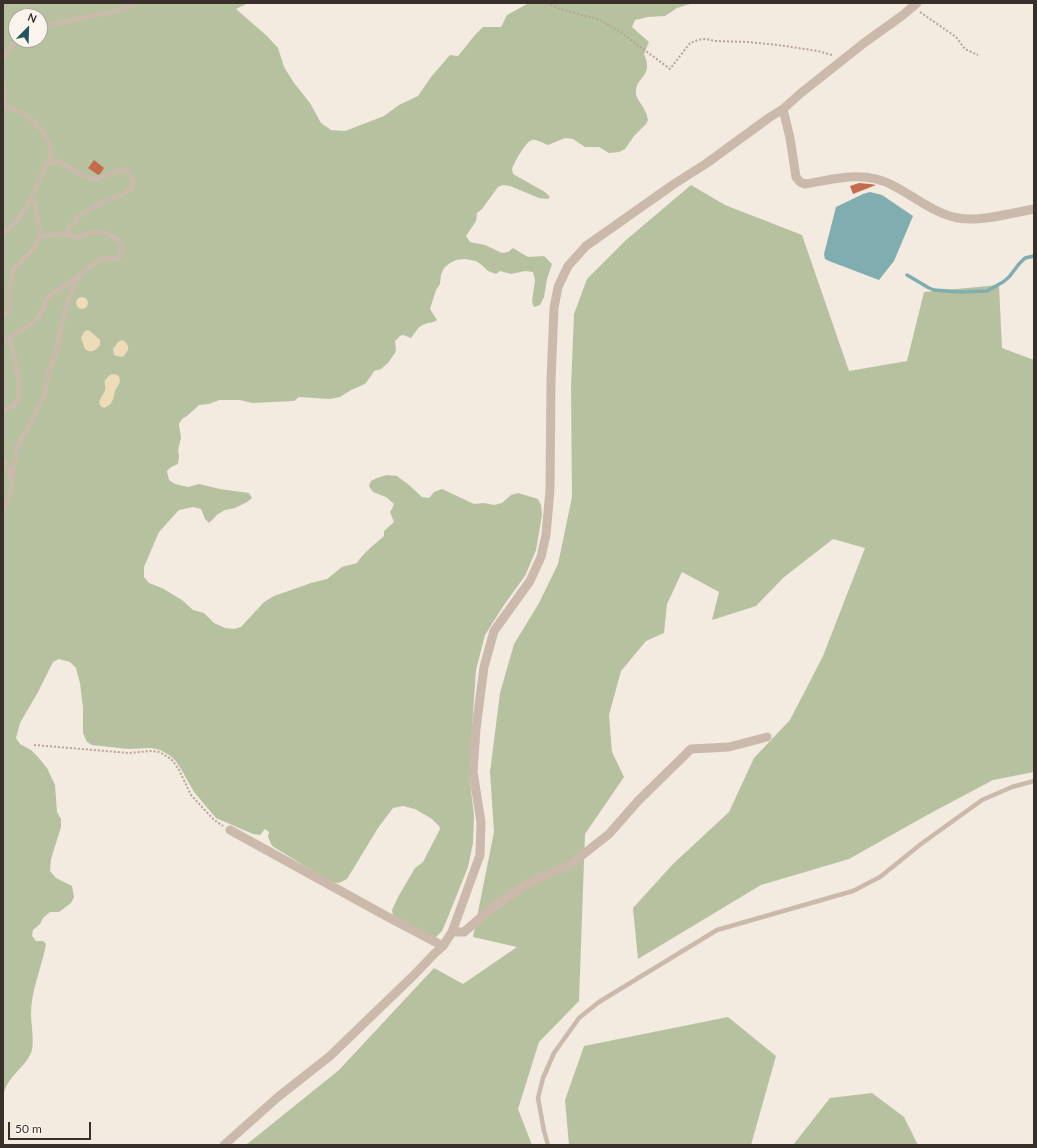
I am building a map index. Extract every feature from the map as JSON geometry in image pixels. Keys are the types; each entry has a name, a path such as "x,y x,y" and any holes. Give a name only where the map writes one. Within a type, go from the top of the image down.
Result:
{"street":[{"path":"224,1145 278,1097 330,1056 443,946 452,932 480,854 481,822 473,772 476,729 484,667 494,631 530,580 542,557 546,535 550,490 551,387 554,308 558,287 568,266 586,246 783,109 800,93 916,4"},
{"path":"783,109 790,138 796,177 800,182 805,184 850,176 864,176 881,180 932,208 958,218 971,219 1034,209"},
{"path":"452,932 464,932 493,907 524,886 572,864 609,834 638,800 691,749 729,747 767,737"},
{"path":"230,830 443,946"}],"lane":[{"path":"48,26 120,10 136,3"},
{"path":"3,59 11,48"},
{"path":"3,83 6,92 4,106 24,114 31,119 43,132 51,150 48,165 32,198 19,218 3,234"},
{"path":"48,165 57,161 81,175 96,180 122,169 128,172 132,176 133,180 133,185 127,192 80,215 65,234"},
{"path":"3,317 9,311 9,291 13,270 35,247 40,236 36,208 32,198"},
{"path":"3,341 33,323 39,316 47,298 77,278 99,260 104,258 117,259 121,254 122,247 119,240 104,232 97,231 76,237 65,234 40,236"},
{"path":"3,512 10,495 17,446 44,396 49,371 56,354 66,308 77,278"},
{"path":"3,411 16,403 19,399 20,393 12,346 9,338"},
{"path":"3,458 9,471 12,483"},
{"path":"548,1145 538,1098 543,1078 554,1053 579,1018 599,1002 716,930 853,891 880,877 921,844 982,800 1012,786 1034,781"}],"path":[{"path":"546,3 556,8 600,20 619,31 670,69 690,43 706,39 714,41 778,45 818,51 831,55 840,63"},
{"path":"916,4 920,12 956,37 965,48 978,55"},
{"path":"34,745 128,753 151,751 164,754 174,761 191,795 214,820 230,830"}],"green space":[{"path":"3,3 248,3 236,9 267,36 278,48 284,67 294,83 310,103 321,123 331,130 345,131 384,116 399,105 418,96 431,77 450,55 458,56 483,27 501,27 507,15 529,3 693,3 677,8 665,16 648,17 635,20 632,27 649,42 644,54 647,62 646,72 637,87 636,92 637,97 646,112 648,120 625,149 619,152 609,153 599,147 585,147 573,139 565,138 548,145 532,140 527,144 518,157 512,169 513,174 545,192 550,197 548,199 539,198 510,186 503,185 498,187 482,209 477,213 476,221 466,236 470,242 485,245 502,253 508,252 513,248 528,257 544,256 552,264 547,279 544,297 540,305 534,307 532,302 535,280 533,272 525,271 511,274 500,271 496,274 488,271 476,261 465,259 456,260 444,268 441,275 440,284 436,290 430,309 437,320 420,326 411,338 403,335 400,336 395,341 396,350 388,363 381,369 374,371 365,384 340,397 330,399 299,397 294,401 252,403 240,400 219,400 209,404 199,405 182,419 179,424 181,438 178,450 178,464 171,467 167,471 169,480 175,484 188,487 199,484 220,489 249,493 252,498 235,508 225,510 218,514 209,523 205,519 201,509 193,507 179,510 159,532 144,567 144,577 149,583 162,588 182,600 193,610 204,613 214,623 225,628 234,629 241,627 264,602 274,596 327,579 342,567 357,563 366,552 384,536 384,531 394,522 390,512 394,504 386,497 373,492 369,486 371,481 377,478 387,475 397,476 422,497 429,498 434,492 442,489 474,504 484,503 494,505 502,503 511,495 518,493 538,499 541,505 542,515 536,550 525,576 485,635 476,670 469,772 474,816 473,843 468,867 442,931 436,937 432,938 393,916 392,910 415,868 423,862 440,829 432,819 415,809 403,806 393,808 378,828 347,879 339,883 331,882 272,846 268,837 269,832 265,829 260,835 253,834 216,818 194,792 175,760 169,755 160,750 151,748 128,749 92,745 87,742 83,733 83,708 80,683 76,668 70,662 59,659 53,662 20,723 16,738 20,744 31,750 38,757 47,768 55,785 57,812 61,819 61,827 51,859 50,871 56,878 72,886 74,897 71,903 59,912 50,912 33,930 32,936 36,941 43,941 46,944 31,1005 33,1040 32,1049 28,1059 11,1079 3,1097"},
{"path":"691,185 725,205 802,235 849,371 907,361 924,292 999,285 1002,348 1034,360 1034,772 993,780 849,859 761,885 638,959 633,908 673,864 729,812 754,758 790,720 823,656 865,548 833,539 783,578 756,606 712,620 719,592 682,572 667,604 664,633 646,641 621,671 609,715 612,752 624,777 585,834 579,1001 539,1042 518,1109 532,1145 246,1145 339,1070 434,968 463,984 517,947 473,937 494,832 490,772 500,693 514,644 539,603 558,564 572,497 571,387 574,314 587,279 626,240"},
{"path":"728,1017 776,1056 751,1145 569,1145 565,1100 584,1046"},
{"path":"872,1093 904,1117 918,1145 793,1145 830,1098"}],"sand":[{"path":"82,297 86,299 88,303 86,307 82,309 78,307 76,303 78,299"},
{"path":"87,330 100,340 100,345 95,350 89,351 85,349 81,338"},
{"path":"122,340 127,344 128,350 124,356 121,357 114,355 113,349 118,342"},
{"path":"114,374 119,376 120,382 112,401 104,408 99,402 105,390 105,380 110,375"}],"water":[{"path":"870,192 882,195 913,216 894,261 879,280 829,261 825,259 824,254 836,207"}],"building":[{"path":"94,160 104,168 98,175 88,168"},
{"path":"859,183 876,185 853,194 850,186"}],"waterway":[{"path":"907,275 934,290 960,292 987,291 1009,277 1025,258 1034,256"}]}
